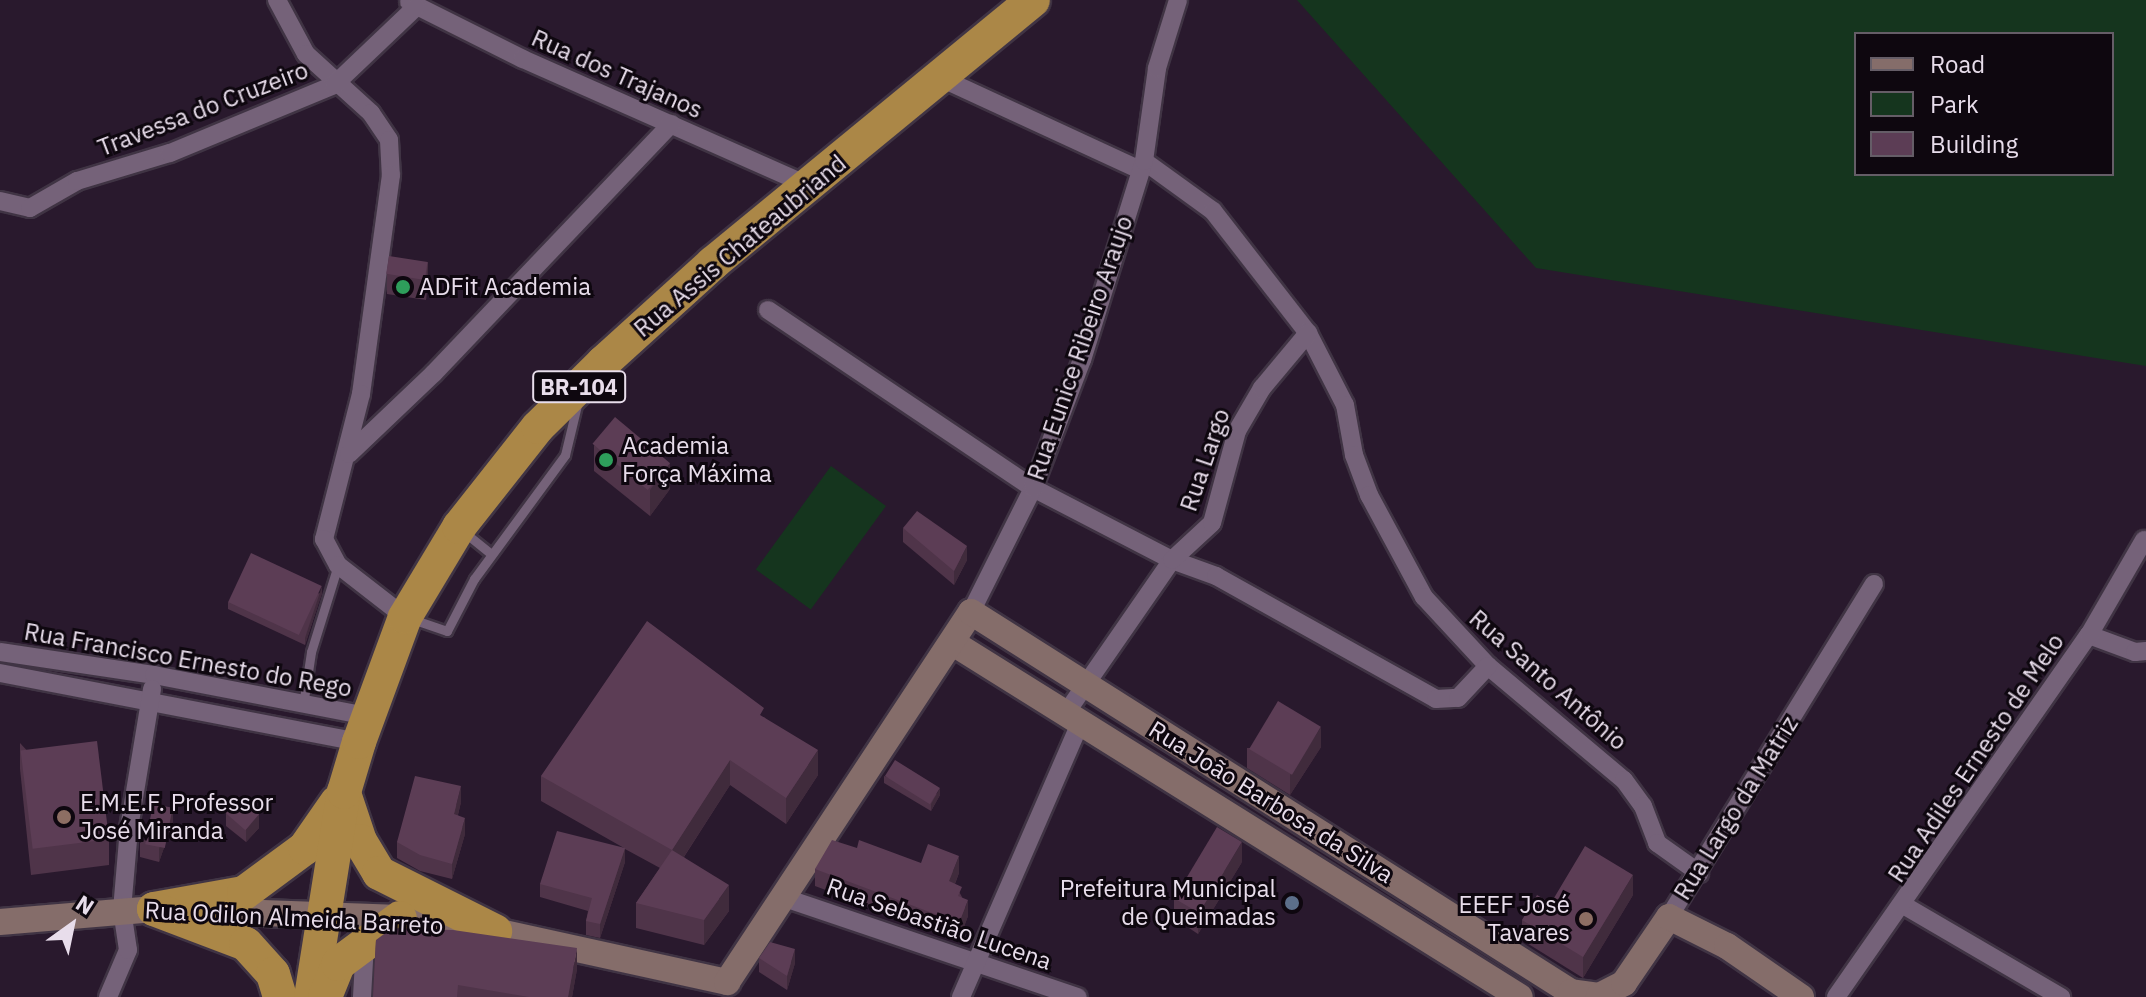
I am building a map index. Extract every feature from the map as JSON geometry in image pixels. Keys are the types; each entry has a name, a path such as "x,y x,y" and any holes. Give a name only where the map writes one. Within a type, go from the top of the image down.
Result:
{"highway":[{"name":"Rua Assis Chateaubriand","path":"323,915 344,792 363,729 405,617 459,527 538,427 713,263 811,186 1033,0"},
{"path":"138,909 244,893 305,848 344,792"},
{"path":"344,792 360,841 379,873 495,931"},
{"path":"138,909 246,944 273,974 280,997"},
{"name":"BR-104","path":"311,997 323,915"},
{"path":"325,997 338,964 400,918"}],"street":[{"path":"277,0 306,54 334,85 382,125 392,156 366,368 349,454 324,539 338,565 405,617"},
{"name":"Rua Eunice Ribeiro Araujo","path":"723,989 953,643 1033,488 1082,360 1142,166 1157,68 1178,0"},
{"name":"Travessa do Cruzeiro","path":"0,201 30,208 77,181 170,153 334,85 411,3"},
{"name":"Rua dos Trajanos","path":"411,3 811,186"},
{"name":"Rua Santo Antônio","path":"941,78 1142,166 1213,211 1308,333 1345,405 1360,473 1406,571 1488,666 1624,780 1643,806 1657,843 1699,873"},
{"path":"349,454 423,384 671,124"},
{"path":"768,310 1033,488 1172,560 1216,576 1436,699 1458,698 1488,666"},
{"name":"Rua Largo","path":"961,997 1084,684 1172,560 1212,523 1237,431 1262,388 1308,333"},
{"name":"Rua Adiles Ernesto de Melo","path":"1836,997 1905,906 2089,635 2144,540"},
{"name":"Rua Largo da Matriz","path":"1571,992 1599,996 1624,983 1699,873 1874,584"},
{"name":"Rua João Barbosa da Silva","path":"971,612 1571,992"},
{"path":"2089,635 2135,652 2146,651"},
{"name":"Rua João Barbosa da Silva","path":"953,643 1520,997"},
{"name":"Rua Francisco Ernesto do Rego","path":"0,652 154,675 303,705 363,729"},
{"name":"Rua Francisco Ernesto do Rego","path":"0,673 363,729"},
{"path":"108,997 128,950 138,909 132,798 154,675"},
{"name":"Rua Sebastião Lucena","path":"785,898 1078,997"},
{"path":"1905,906 2061,997"},
{"name":"Rua Odilon Almeida Barreto","path":"0,922 138,909 400,918 495,931 723,989"},
{"path":"1669,917 1727,946 1801,997"},
{"path":"362,997 365,944"}],"lane":[{"path":"405,617 447,631 491,554 565,455 583,383"},
{"path":"459,527 491,554"},
{"path":"303,705 311,652 338,565"}],"green space":[{"path":"1297,0 2146,0 2146,366 1536,268"},
{"path":"831,466 886,506 811,610 756,570"}],"building":[{"path":"389,256 428,262 425,280 386,274"},
{"path":"615,417 670,463 648,490 593,444"},
{"path":"917,511 967,546 954,571 903,528"},
{"path":"251,553 322,586 299,635 228,602"},
{"path":"647,621 764,708 760,715 818,750 786,798 730,760 672,850 541,776"},
{"path":"1278,701 1321,727 1292,775 1249,749"},
{"name":"E.M.E.F. Professor José Miranda","path":"97,741 109,839 33,849 21,750"},
{"path":"895,760 940,788 930,804 885,776"},
{"path":"415,776 461,786 454,814 465,818 452,864 420,855 397,842"},
{"path":"238,796 259,814 245,830 224,812"},
{"path":"153,804 173,808 165,848 145,844"},
{"path":"1217,827 1242,842 1199,913 1174,898"},
{"path":"557,831 625,848 600,924 586,921 592,898 540,884"},
{"path":"832,840 857,848 859,840 921,863 928,844 959,856 949,881 962,887 958,896 968,900 959,923 815,869"},
{"name":"EEEF José Tavares","path":"1585,846 1633,875 1583,957 1522,920 1537,895 1551,903"},
{"path":"672,850 729,885 704,920 636,903"},
{"path":"392,928 453,930 577,948 568,997 529,997 458,985 457,997 373,997 376,940"},
{"path":"770,942 795,949 787,976 759,958"}],"place":[{"name":"ADFit Academia","path":"403,287"},
{"name":"Academia Força Máxima","path":"606,460"},
{"name":"E.M.E.F. Professor José Miranda","path":"64,817"},
{"name":"Prefeitura Municipal de Queimadas","path":"1292,903"},
{"name":"EEEF José Tavares","path":"1586,919"}]}
